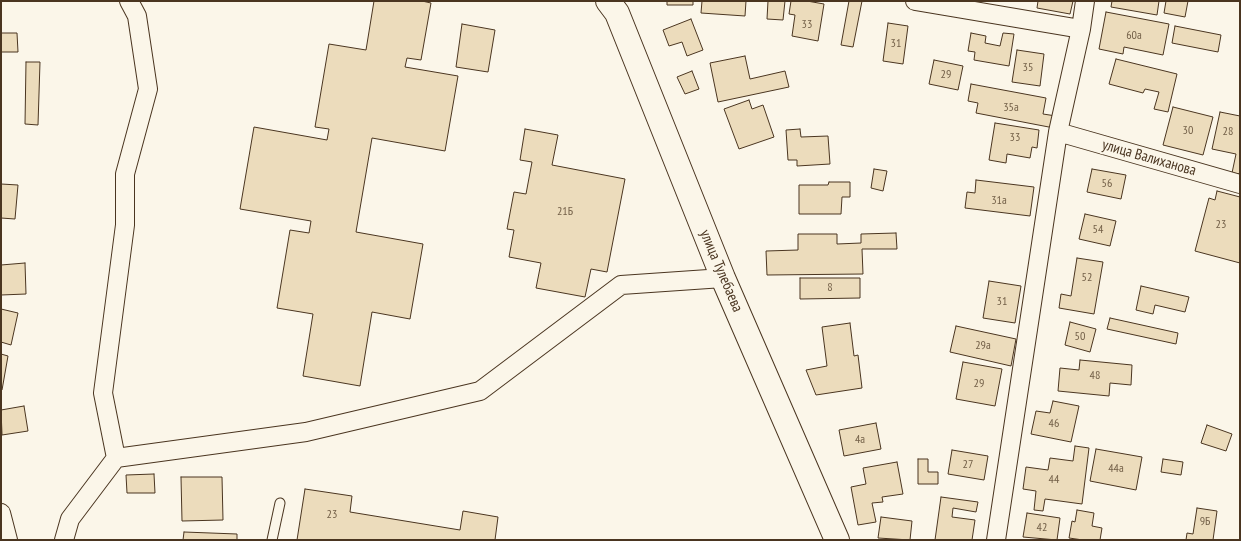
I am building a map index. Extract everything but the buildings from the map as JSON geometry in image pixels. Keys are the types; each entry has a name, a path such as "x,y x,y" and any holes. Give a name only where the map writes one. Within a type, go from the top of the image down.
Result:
{"street":[{"path":"116,458 103,393 125,225 125,174 148,89 137,16 129,1"},
{"name":"улица Тулебаева","path":"608,1 618,13 723,278 838,540"},
{"path":"915,1 1081,29"},
{"path":"996,540 1058,132 1081,29 1085,1"},
{"name":"улица Валиханова","path":"1058,132 1240,184"},
{"path":"64,540 70,519 116,458 306,432 480,392 621,285 723,278"},
{"path":"1,512 8,540"}],"lane":[{"path":"272,540 280,503"}]}
